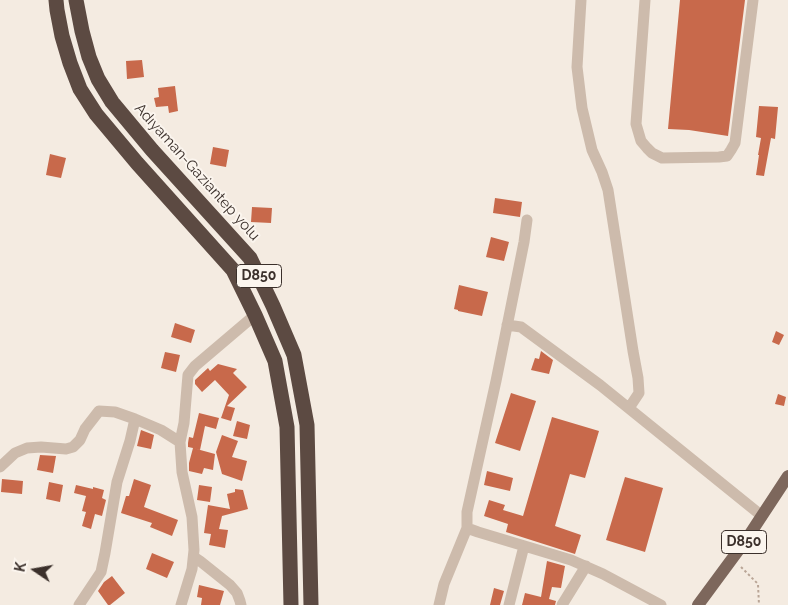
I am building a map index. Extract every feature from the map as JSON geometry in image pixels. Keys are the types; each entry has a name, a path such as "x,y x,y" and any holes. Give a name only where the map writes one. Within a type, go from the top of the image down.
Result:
{"highway":[{"name":"D850","path":"56,0 62,36 80,89 96,114 137,163 233,270 255,315 274,361 287,427 291,605"},
{"name":"Adıyaman-Gaziantep yolu","path":"76,0 89,57 98,80 112,102 152,150 250,258 294,355 307,424 312,605"}],"main road":[{"name":"D850","path":"698,605 733,558 788,476"}],"street":[{"path":"581,0 577,67 582,108 592,150 608,190 638,378 639,393 629,408"},
{"path":"645,0 636,124 641,141 652,153 662,158 727,156 732,150 735,143 753,0"},
{"path":"440,605 444,584 467,528 468,512 524,242 526,220"},
{"path":"181,605 194,557 192,517 182,472 180,442 184,423 188,375 195,366 255,315"},
{"path":"507,325 521,328 600,385 762,516"},
{"path":"0,466 26,448 66,449 73,447 80,440 85,429 99,411 115,412 135,419 160,430 180,442"},
{"path":"79,605 100,572 106,553 117,482 135,419"},
{"path":"467,528 571,560 603,574 661,605"},
{"path":"509,605 524,546"},
{"path":"194,557 230,585 237,593 241,605"},
{"path":"562,605 586,566"}],"path":[{"path":"733,558 758,584 759,605"}],"building":[{"path":"680,0 745,0 728,136 668,129"},
{"path":"142,60 144,77 127,79 126,61"},
{"path":"175,86 178,111 169,113 168,106 156,107 154,98 159,97 158,88"},
{"path":"759,106 778,107 775,139 771,138 764,176 756,175 761,138 756,137"},
{"path":"213,147 229,150 226,167 210,164"},
{"path":"50,154 66,158 61,178 46,175"},
{"path":"495,198 522,202 520,217 493,213"},
{"path":"252,207 272,208 271,223 251,222"},
{"path":"491,237 509,242 504,261 486,257"},
{"path":"459,285 488,292 482,316 454,309"},
{"path":"175,323 195,330 191,343 171,337"},
{"path":"776,331 784,335 779,345 772,342"},
{"path":"541,351 553,360 549,374 531,370 535,358 539,359"},
{"path":"165,352 180,355 176,372 161,368"},
{"path":"218,364 237,369 233,373 247,387 227,406 235,408 231,421 221,418 229,395 215,380 202,392 195,384 195,380 208,368 210,371"},
{"path":"511,393 536,401 520,451 495,443"},
{"path":"778,394 786,397 784,406 775,404"},
{"path":"199,413 219,418 216,429 205,426 200,450 215,454 213,470 204,468 202,474 189,471 193,448 188,447 189,437 193,438"},
{"path":"552,417 599,431 585,478 570,474 555,526 581,535 575,554 506,532 508,524 484,516 489,500 505,505 503,510 523,516"},
{"path":"237,421 250,425 247,439 233,436"},
{"path":"141,430 154,435 151,449 137,446"},
{"path":"222,435 238,441 232,457 247,461 242,481 222,474 216,452"},
{"path":"40,455 56,456 53,473 37,470"},
{"path":"487,471 513,478 510,491 484,485"},
{"path":"625,477 663,488 645,552 606,540"},
{"path":"2,479 23,481 22,494 1,492"},
{"path":"134,479 151,485 144,507 178,520 172,536 150,527 152,523 121,513"},
{"path":"49,482 63,485 60,502 46,499"},
{"path":"76,485 104,490 102,498 106,500 102,516 95,514 91,529 82,526 86,512 82,511 86,496 74,493"},
{"path":"199,485 212,487 210,502 197,500"},
{"path":"235,489 243,490 248,509 222,516 219,529 228,530 225,548 209,545 211,534 204,533 208,505 230,509 227,494 235,492"},
{"path":"152,553 174,562 167,578 146,569"},
{"path":"547,561 565,566 561,588 552,587 549,599 556,601 555,605 522,605 525,593 541,597"},
{"path":"112,576 125,593 108,605 98,591 104,582"},
{"path":"199,585 224,591 220,605 201,605 202,598 197,597"},
{"path":"494,588 504,591 500,605 490,605"}]}
